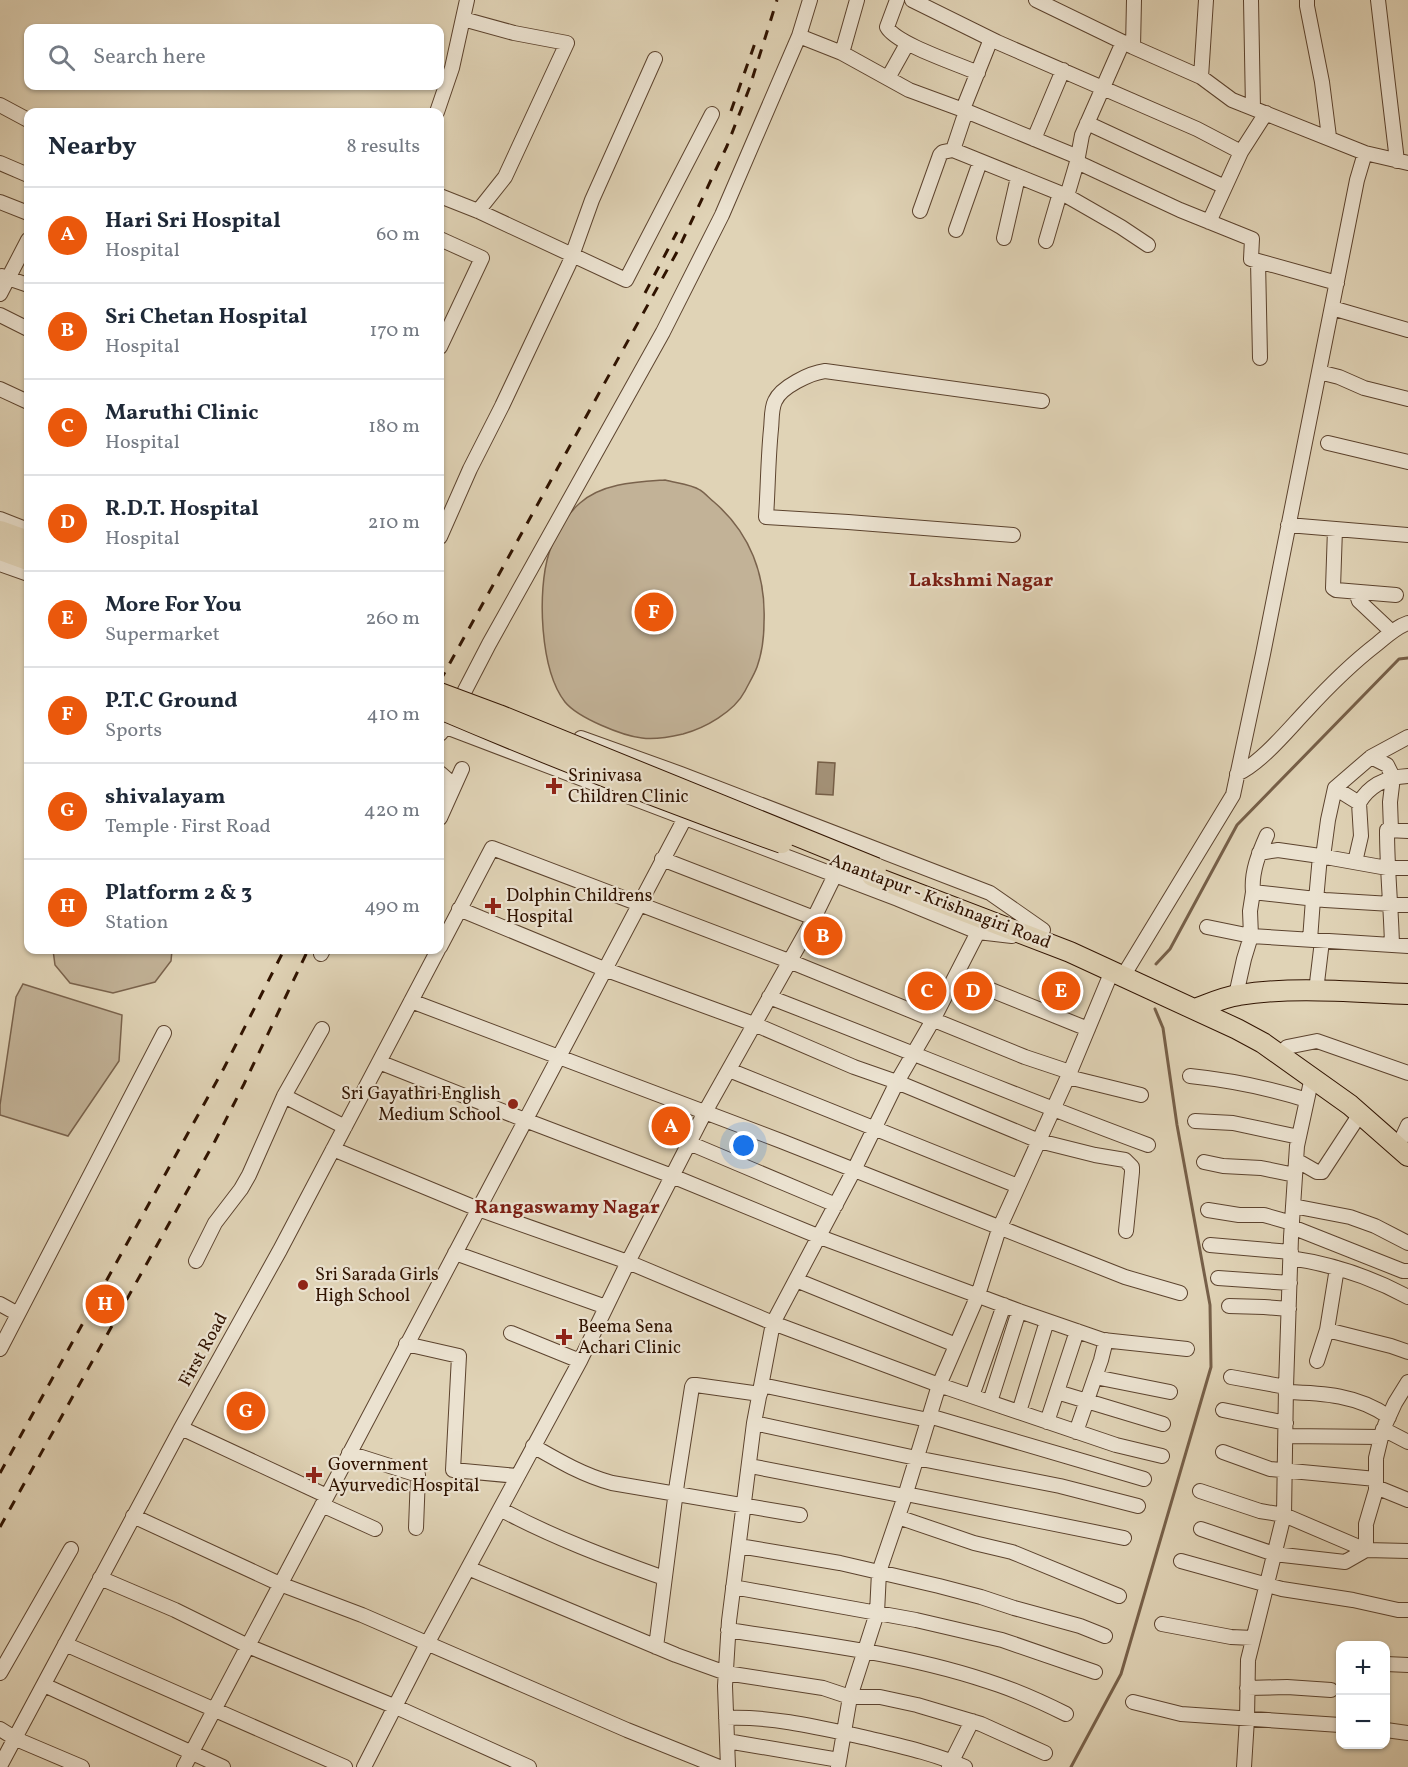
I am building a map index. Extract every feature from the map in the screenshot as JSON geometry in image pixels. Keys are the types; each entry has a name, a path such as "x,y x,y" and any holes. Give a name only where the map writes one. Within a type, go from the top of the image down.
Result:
{"highway":[{"path":"0,531 24,540"},
{"path":"0,550 24,559"},
{"path":"444,694 499,715 874,872"},
{"name":"Anantapur - Krishnagiri Road","path":"444,725 544,753 704,815 874,872 1041,935 1083,946 1120,970 1264,1033 1287,1047 1407,1141"},
{"path":"1202,1007 1236,995 1257,993 1316,991 1408,994"},
{"path":"1228,1019 1241,1005 1255,1001 1315,999 1408,1002"},
{"name":"Anantapur - Krishnagiri Road","path":"1228,1019 1312,1077 1360,1114 1407,1141"}],"street":[{"path":"438,108 452,68 466,0"},
{"path":"444,721 463,696 489,644 663,332 722,215 799,36 810,0"},
{"path":"842,53 857,0"},
{"path":"897,0 887,29 907,44 978,73"},
{"path":"912,0 991,39 1197,129 1241,152"},
{"path":"1036,0 1201,77 1232,100 1365,153 1403,162 1378,0"},
{"path":"1067,0 1068,15"},
{"path":"1046,241 1077,159 1082,135 1128,44 1134,0"},
{"path":"1201,77 1206,0"},
{"path":"1251,0 1253,108"},
{"path":"1308,0 1307,6 1322,82 1329,137"},
{"path":"463,19 514,33 567,43 505,177 478,212"},
{"path":"799,36 842,53 909,90 1034,139 1180,210 1252,239 1251,259 1337,283"},
{"path":"953,150 964,110 991,39"},
{"path":"888,78 907,44"},
{"path":"444,528 569,264 592,200 655,59"},
{"path":"1034,139 1063,70"},
{"path":"0,105 24,118"},
{"path":"1209,222 1241,152 1266,113"},
{"path":"444,198 624,280 628,279 712,114"},
{"path":"1087,123 1225,187"},
{"path":"920,211 940,155 953,150 1063,195 1121,226 1148,245"},
{"path":"727,1741 839,1763 850,1697 877,1613 879,1572 939,1385 978,1295 999,1229 1088,1029 1120,970 1233,795 1357,180 1365,153"},
{"path":"957,230 981,162"},
{"path":"0,163 24,173"},
{"path":"1004,238 1018,177"},
{"path":"0,202 24,211"},
{"path":"444,241 482,258 444,339"},
{"path":"0,294 4,276 24,246"},
{"path":"1258,261 1260,358"},
{"path":"4,276 24,284"},
{"path":"1332,308 1408,330"},
{"path":"0,315 24,327"},
{"path":"1013,535 766,518 774,403 784,391 799,380 810,374 825,371 1042,401"},
{"path":"1319,372 1339,377 1364,388 1408,399"},
{"path":"0,389 24,400"},
{"path":"1328,443 1408,462"},
{"path":"0,519 24,528"},
{"path":"1288,525 1408,535"},
{"path":"1335,529 1332,586 1336,590 1396,596"},
{"path":"0,564 24,573"},
{"path":"1356,592 1359,601 1392,632"},
{"path":"1237,774 1260,758 1359,658 1392,632 1408,623"},
{"path":"463,696 681,774 990,893 1041,935"},
{"path":"444,725 978,932 1041,935"},
{"path":"1316,991 1314,899 1335,788 1371,757 1408,737"},
{"path":"1371,757 1387,765 1393,777 1390,802 1391,830"},
{"path":"444,809 462,769"},
{"path":"444,776 448,780 452,791"},
{"path":"1355,862 1361,836 1359,803 1369,789 1381,782 1393,777 1408,776"},
{"path":"1335,788 1359,803"},
{"path":"184,1767 685,818"},
{"path":"1392,945 1387,830 1408,831"},
{"path":"1236,995 1251,936 1250,911 1255,869 1267,835"},
{"name":"First Road","path":"444,938 492,848 639,903"},
{"path":"1259,853 1278,850 1387,868 1408,868"},
{"path":"662,859 814,918"},
{"path":"364,1767 427,1644 580,1361 705,1112 814,918 835,875"},
{"path":"1253,892 1314,899 1408,905"},
{"path":"639,903 1069,1074 1141,1095"},
{"path":"459,909 604,969 754,1024 854,1067 897,1082 1039,1141 1125,1160 1132,1167 1126,1231"},
{"path":"1207,927 1251,936 1408,946"},
{"path":"728,1767 726,1673 728,1630 754,1423 773,1323 820,1237 897,1082 933,1020 978,932"},
{"name":"First Road","path":"0,1766 133,1516 280,1250 436,954"},
{"path":"956,976 1088,1029"},
{"path":"769,997 1053,1110 1148,1145"},
{"path":"411,1001 705,1112 1125,1277 1180,1293"},
{"path":"196,1261 220,1215 249,1175 284,1096 322,1029"},
{"path":"0,1349 164,1033"},
{"path":"1287,1047 1317,1041 1408,1073"},
{"path":"379,1062 672,1176 820,1237 1047,1321 1106,1340 1187,1349"},
{"path":"729,1070 1018,1186"},
{"path":"1190,1076 1218,1079 1282,1092 1307,1100"},
{"path":"1244,1767 1248,1660 1284,1515 1293,1206 1299,1137 1312,1077"},
{"path":"284,1096 345,1127"},
{"path":"1296,1160 1317,1172 1322,1172 1360,1114"},
{"path":"1195,1121 1233,1123 1299,1137"},
{"path":"689,1143 836,1205"},
{"path":"333,1149 478,1209 628,1262 773,1323 939,1385 1116,1445 1162,1456"},
{"path":"1204,1162 1223,1166 1261,1168 1295,1175"},
{"path":"1293,1206 1358,1219 1408,1243"},
{"path":"1208,1210 1239,1215 1264,1215 1403,1271 1408,1271"},
{"path":"1210,1245 1291,1255 1381,1283 1408,1297"},
{"path":"455,1253 606,1307"},
{"path":"1317,1361 1328,1330 1337,1268"},
{"path":"1218,1278 1290,1283"},
{"path":"796,1280 956,1345"},
{"path":"0,1304 18,1314"},
{"path":"972,1396 1004,1305"},
{"path":"1229,1306 1289,1309"},
{"path":"990,1402 1019,1311"},
{"path":"1019,1412 1047,1321"},
{"path":"1328,1330 1408,1352"},
{"path":"1047,1422 1077,1331"},
{"path":"511,1333 580,1361"},
{"path":"1076,1432 1106,1340"},
{"path":"406,1344 459,1356 453,1470 517,1476"},
{"path":"1095,1377 1170,1392"},
{"path":"1231,1377 1286,1390 1349,1398 1376,1407 1384,1428"},
{"path":"1366,1550 1366,1524 1376,1483 1376,1458 1384,1428 1395,1403 1408,1382"},
{"path":"656,1647 675,1494 693,1385 761,1390 929,1418 1144,1479"},
{"path":"1057,1392 1163,1424"},
{"path":"1223,1410 1286,1429 1384,1428 1408,1442"},
{"path":"754,1423 1060,1486 1138,1506"},
{"path":"181,1428 375,1529"},
{"path":"533,1446 597,1479 800,1515"},
{"path":"1223,1452 1270,1469 1376,1483 1408,1500"},
{"path":"349,1454 418,1475 416,1528"},
{"path":"750,1466 1124,1539"},
{"path":"1200,1491 1260,1511 1284,1515 1366,1550 1408,1551"},
{"path":"500,1509 562,1539 664,1578"},
{"path":"133,1516 280,1584 362,1615 627,1730 719,1767"},
{"path":"898,1517 974,1543 1012,1552 1119,1596"},
{"path":"1201,1529 1274,1554 1345,1562 1366,1550"},
{"path":"739,1546 840,1563 981,1597 1080,1626 1105,1636"},
{"path":"0,1673 71,1548"},
{"path":"1181,1560 1282,1589 1408,1610"},
{"path":"468,1568 656,1647 726,1673 823,1688 850,1697 880,1697 917,1705 972,1721 1045,1753"},
{"path":"100,1578 175,1610 248,1646 396,1707 529,1767"},
{"path":"733,1587 916,1620 1002,1640 1095,1671"},
{"path":"1162,1624 1231,1638 1253,1638"},
{"path":"728,1630 918,1663 997,1684 1066,1714"},
{"path":"66,1644 345,1767"},
{"path":"1390,1664 1408,1665"},
{"path":"44,1685 223,1767"},
{"path":"1247,1688 1287,1687 1331,1690"},
{"path":"1133,1702 1182,1714 1336,1725"},
{"path":"726,1718 749,1717 781,1720 920,1751 955,1765 972,1721"},
{"path":"0,1729 16,1739 82,1767"},
{"path":"1390,1731 1408,1733"}],"shaded area":[{"path":"665,480 700,490 727,514 737,527 746,541 759,572 764,605 764,633 756,670 734,706 718,718 692,731 647,739 624,734 601,725 580,714 565,702 550,671 546,651 543,630 543,588 545,569 554,539 565,520 580,503 609,487"},
{"path":"818,762 835,763 833,795 816,794"},
{"path":"54,954 172,954 171,961 155,982 113,993 70,983 55,965"},
{"path":"23,984 122,1015 119,1061 68,1136 0,1115 16,997"}],"waterway":[{"path":"1156,964 1170,949 1237,825 1399,659 1408,658"},
{"path":"1071,1767 1121,1674 1211,1367 1210,1305 1177,1125 1163,1028 1155,1009"}],"railway":[{"path":"444,674 677,252 727,146 749,89 777,0"},
{"path":"731,111 755,43"},
{"path":"645,293 677,232"},
{"path":"0,1473 224,1068 282,954"},
{"path":"0,1527 215,1141 306,954"}],"place":[{"name":"P.T.C Ground","path":"654,612"},
{"name":"Srinivasa Children Clinic","path":"554,786"},
{"name":"Dolphin Childrens Hospital","path":"493,906"},
{"name":"Sri Chetan Hospital","path":"823,936"},
{"name":"Maruthi Clinic","path":"927,991"},
{"name":"R.D.T. Hospital","path":"973,991"},
{"name":"More For You","path":"1061,991"},
{"name":"Sri Gayathri English Medium School","path":"513,1104"},
{"name":"Hari Sri Hospital","path":"671,1126"},
{"name":"Sri Sarada Girls High School","path":"303,1285"},
{"name":"Platform 2 & 3","path":"105,1304"},
{"name":"Beema Sena Achari Clinic","path":"564,1337"},
{"name":"shivalayam","path":"246,1411"},
{"name":"Government Ayurvedic Hospital","path":"314,1475"}],"district":[{"name":"Lakshmi Nagar","path":"981,581"},
{"name":"Rangaswamy Nagar","path":"567,1208"}]}
